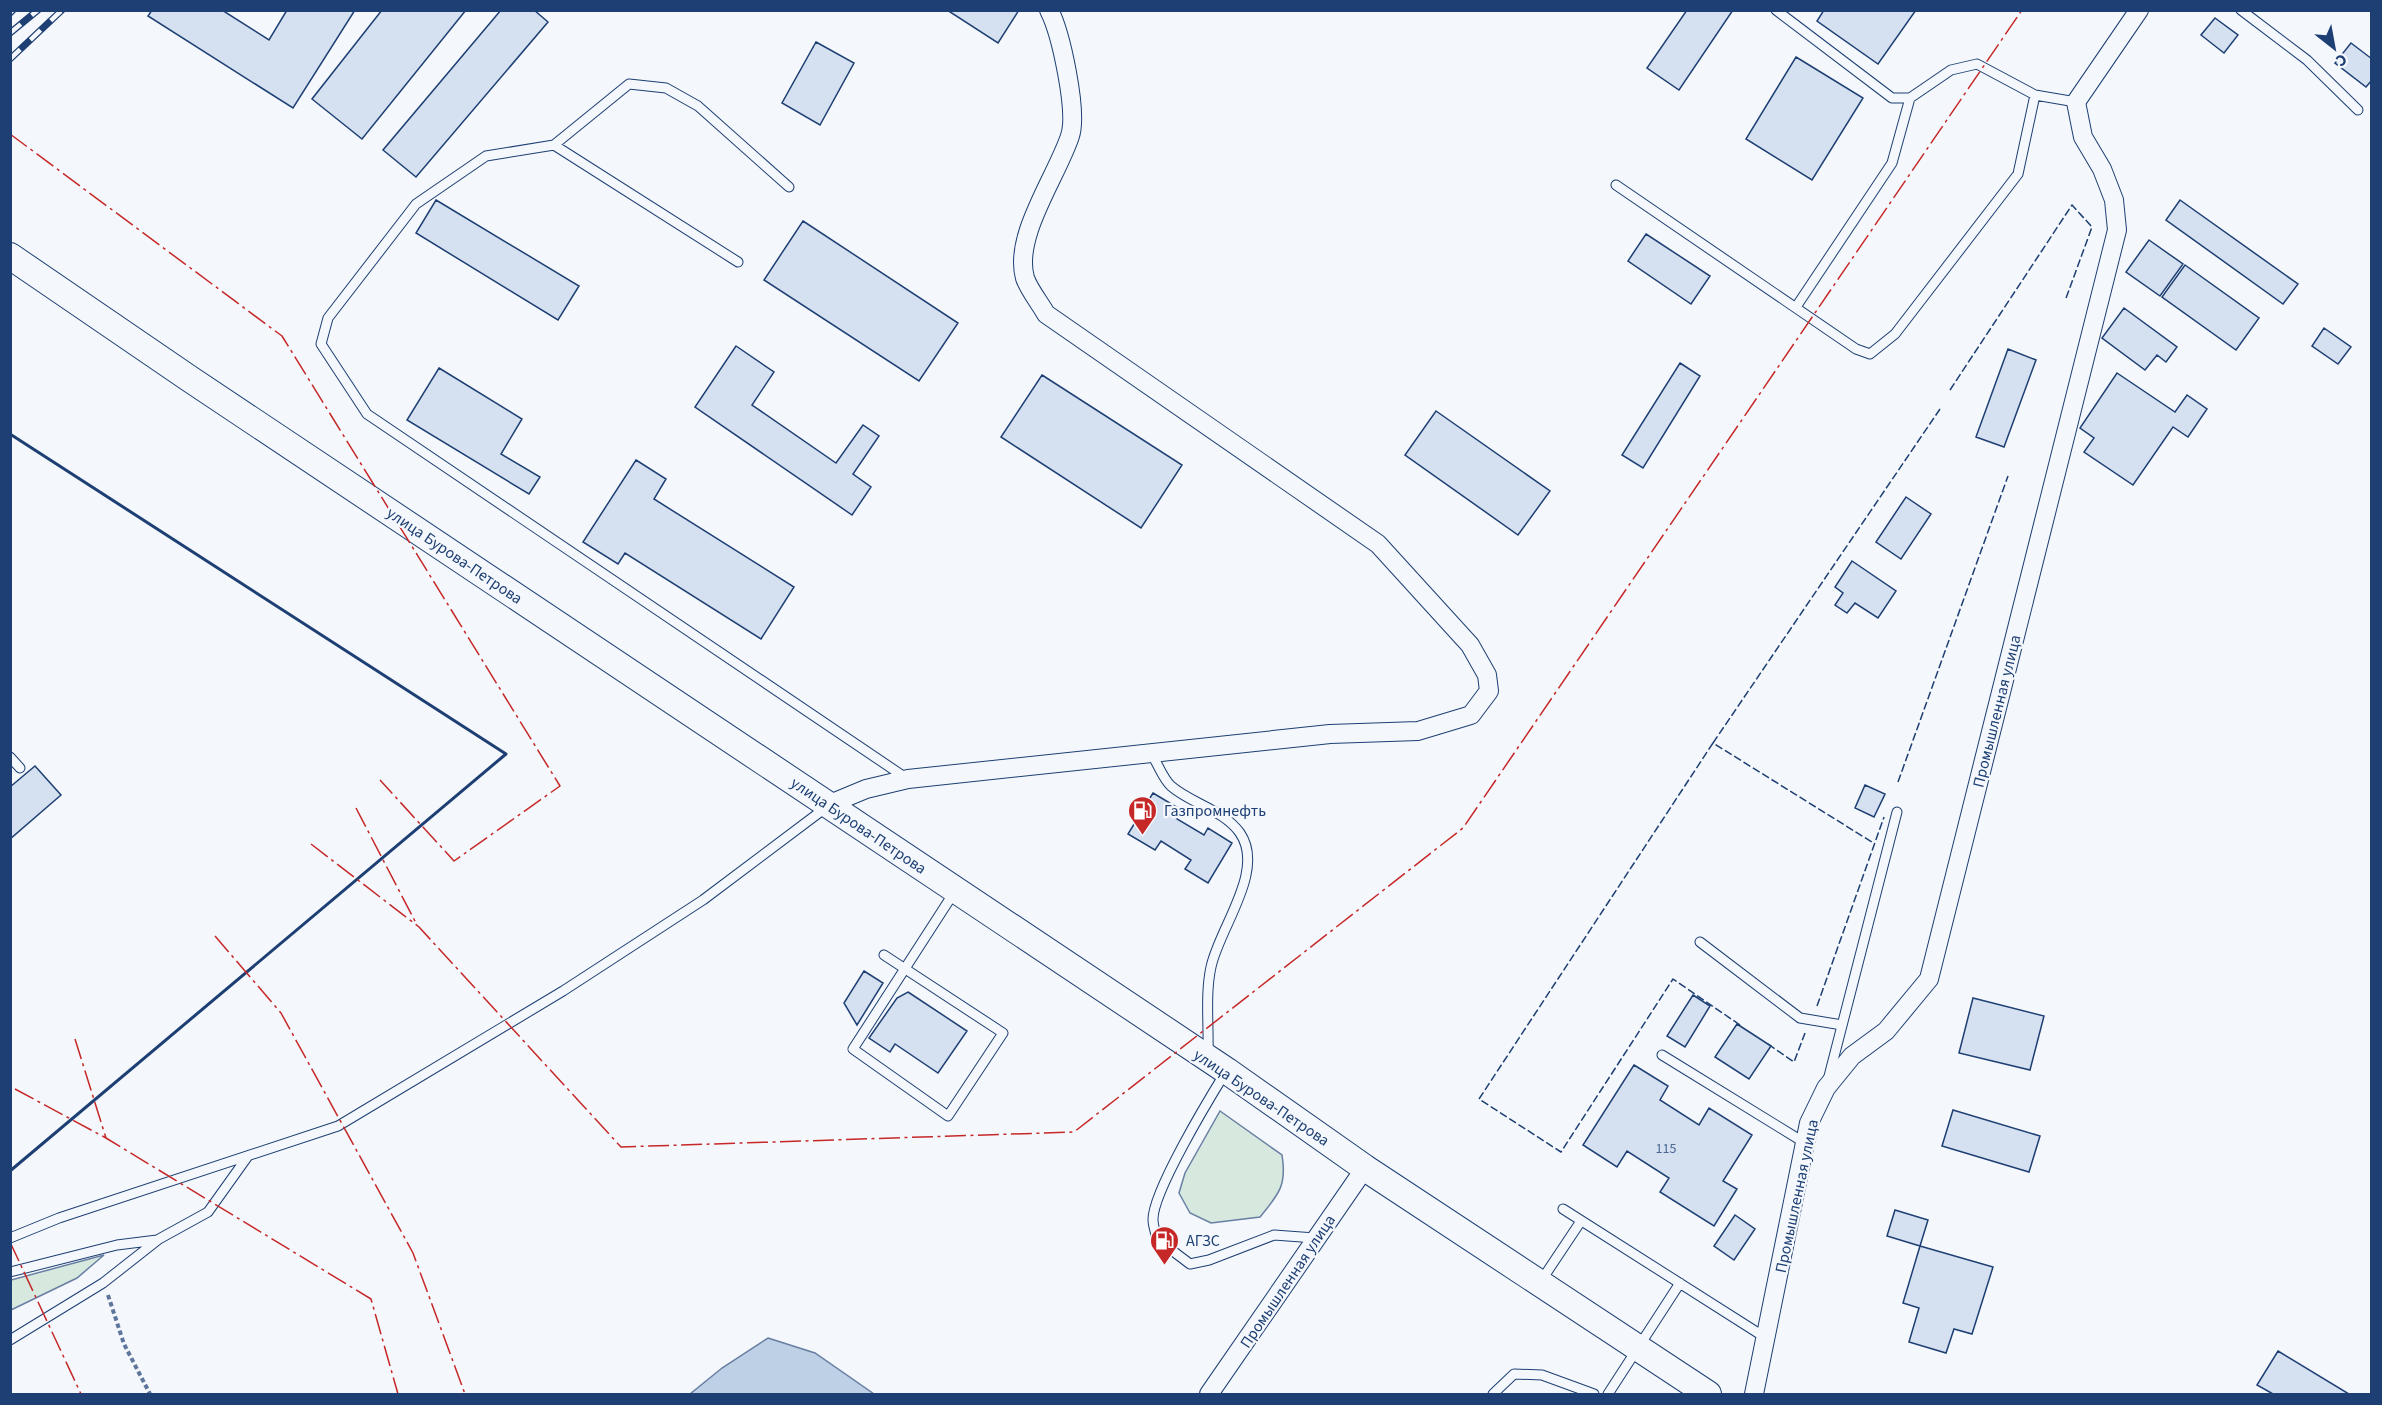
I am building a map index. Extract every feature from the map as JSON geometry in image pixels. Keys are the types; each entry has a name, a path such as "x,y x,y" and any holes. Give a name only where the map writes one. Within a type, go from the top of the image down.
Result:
{"main road":[{"name":"улица Бурова-Петрова","path":"10,255 190,379 830,804 1365,1168 1708,1395"}],"street":[{"path":"830,804 866,789 908,779 1152,755 1330,734 1418,731 1471,716 1489,691 1487,675 1470,645 1378,544 1046,314 1025,278 1025,239 1071,134 1071,99 1064,57 1049,10"},
{"path":"2076,102 2139,10"},
{"name":"Промышленная улица","path":"1754,1395 1809,1123 1826,1088 1852,1056 1886,1031 1929,979 2117,230 2114,200 2102,169 2083,136 2076,102"},
{"name":"Промышленная улица","path":"1209,1395 1365,1168"}],"lane":[{"path":"1776,10 1892,98 1910,98 1951,70 1977,64 2035,95 2076,102"},
{"path":"2241,10 2307,60 2358,110"},
{"path":"789,187 698,106 666,88 629,84 554,145 486,156 416,204 328,318 321,344 367,414 908,779"},
{"path":"1616,185 1856,349 1870,354 1895,334 2018,174 2035,95"},
{"path":"1796,307 1892,163 1910,98"},
{"path":"554,145 738,262"},
{"path":"1152,755 1171,786 1201,802 1240,833 1248,856 1243,891 1217,944 1210,970 1217,1066 1196,1119 1164,1188 1153,1219 1157,1239 1190,1264 1209,1260 1274,1235 1315,1238"},
{"path":"10,757 20,768"},
{"path":"10,1238 59,1218 338,1126 563,991 703,900 830,804"},
{"path":"1826,1088 1897,812"},
{"path":"884,955 904,969 1002,1033 948,1116 853,1049 904,969 956,889"},
{"path":"1700,942 1800,1018 1842,1025"},
{"path":"1662,1054 1805,1143"},
{"path":"10,1340 104,1283 159,1239 207,1212 248,1156"},
{"path":"1563,1209 1766,1338"},
{"path":"1540,1283 1581,1221"},
{"path":"10,1272 117,1245 159,1239"},
{"path":"1608,1395 1680,1283"},
{"path":"1493,1395 1514,1374 1542,1374 1594,1395"}],"path":[{"path":"104,1283 124,1344 150,1395"}],"shaded area":[{"path":"1220,1111 1282,1155 1283,1174 1280,1189 1260,1217 1211,1223 1190,1213 1179,1193 1185,1173"},
{"path":"104,1255 77,1278 11,1310 11,1280"}],"water":[{"path":"768,1338 815,1353 874,1394 690,1394 722,1368"}],"building":[{"path":"152,10 222,10 269,40 287,10 355,10 293,108 148,16"},
{"path":"382,10 466,10 362,139 312,99"},
{"path":"501,10 534,10 548,22 416,177 383,150"},
{"path":"947,10 1019,10 998,43"},
{"path":"1687,10 1733,10 1679,90 1647,68"},
{"path":"1824,10 1916,10 1878,64 1817,21"},
{"path":"2215,18 2238,35 2224,53 2201,35"},
{"path":"816,42 854,63 820,125 782,103"},
{"path":"2351,43 2372,59 2372,80 2366,87 2335,63"},
{"path":"1796,57 1863,98 1812,180 1746,139"},
{"path":"436,200 579,286 558,320 416,233"},
{"path":"2180,200 2298,284 2283,304 2166,220"},
{"path":"803,221 958,323 919,381 764,280"},
{"path":"1646,234 1710,276 1691,304 1628,261"},
{"path":"2149,240 2183,264 2160,296 2126,272"},
{"path":"2185,265 2259,318 2236,350 2162,297"},
{"path":"2124,308 2177,347 2166,362 2157,355 2145,370 2102,338"},
{"path":"2324,328 2351,347 2338,364 2312,346"},
{"path":"736,346 774,372 752,405 836,463 863,425 879,436 853,474 871,487 852,515 695,407"},
{"path":"2008,349 2036,360 2004,447 1976,437"},
{"path":"1680,363 1700,376 1643,468 1622,455"},
{"path":"439,368 522,419 501,454 540,477 529,494 407,420"},
{"path":"2117,373 2175,412 2187,395 2207,409 2188,437 2173,427 2133,485 2084,452 2094,438 2080,428"},
{"path":"1042,375 1182,465 1141,528 1001,437"},
{"path":"1436,411 1550,491 1518,535 1405,455"},
{"path":"636,460 666,479 654,499 794,587 761,639 625,553 618,564 583,542"},
{"path":"1906,497 1931,514 1901,559 1876,542"},
{"path":"1852,561 1896,591 1878,618 1855,603 1847,613 1835,605 1843,593 1835,587"},
{"path":"35,766 61,795 10,839 10,787"},
{"path":"1865,785 1885,794 1874,817 1855,808"},
{"path":"1153,793 1180,809 1177,819 1204,835 1208,828 1232,843 1208,883 1185,869 1191,860 1161,841 1155,850 1128,834"},
{"path":"864,971 883,983 857,1025 844,1003"},
{"path":"908,992 967,1031 938,1073 895,1044 890,1052 869,1038 897,998"},
{"path":"1693,995 1710,1006 1685,1047 1667,1036"},
{"path":"1973,998 2044,1016 2030,1070 1959,1053"},
{"path":"1737,1024 1771,1046 1749,1079 1715,1057"},
{"path":"1634,1065 1668,1086 1660,1100 1699,1125 1709,1108 1752,1135 1723,1181 1737,1189 1714,1226 1660,1192 1669,1178 1627,1151 1617,1167 1583,1145"},
{"path":"1953,1110 2040,1136 2029,1172 1942,1146"},
{"path":"1895,1210 1928,1220 1920,1246 1887,1236"},
{"path":"1735,1215 1755,1229 1734,1260 1714,1246"},
{"path":"1920,1246 1993,1267 1972,1334 1954,1329 1946,1353 1909,1342 1919,1308 1903,1303"},
{"path":"2278,1351 2349,1394 2273,1394 2257,1385"}],"railway":[{"path":"10,13 13,10"},
{"path":"10,33 38,10"},
{"path":"10,59 62,10"}],"fence":[{"path":"1950,390 2072,205 2092,227 2065,301"},
{"path":"1713,743 1940,409"},
{"path":"1898,782 2008,476"},
{"path":"1740,1025 1673,979 1561,1152 1479,1099 1713,743 1875,844"},
{"path":"1817,1006 1884,817"},
{"path":"1768,1044 1794,1062 1805,1033"}],"wall":[{"path":"10,434 506,754 10,1171"}],"power":[{"path":"311,844 419,927 621,1147 1074,1132 1463,828 2022,10"},
{"path":"10,134 282,336 560,786 454,861 380,780"},
{"path":"356,808 417,925"},
{"path":"215,936 281,1013 413,1253 465,1394"},
{"path":"75,1039 106,1138"},
{"path":"15,1089 106,1138 371,1299 398,1394"},
{"path":"10,1242 81,1394"}],"place":[{"name":"Газпромнефть","path":"1143,836"},
{"name":"АГЗС","path":"1165,1266"}]}
